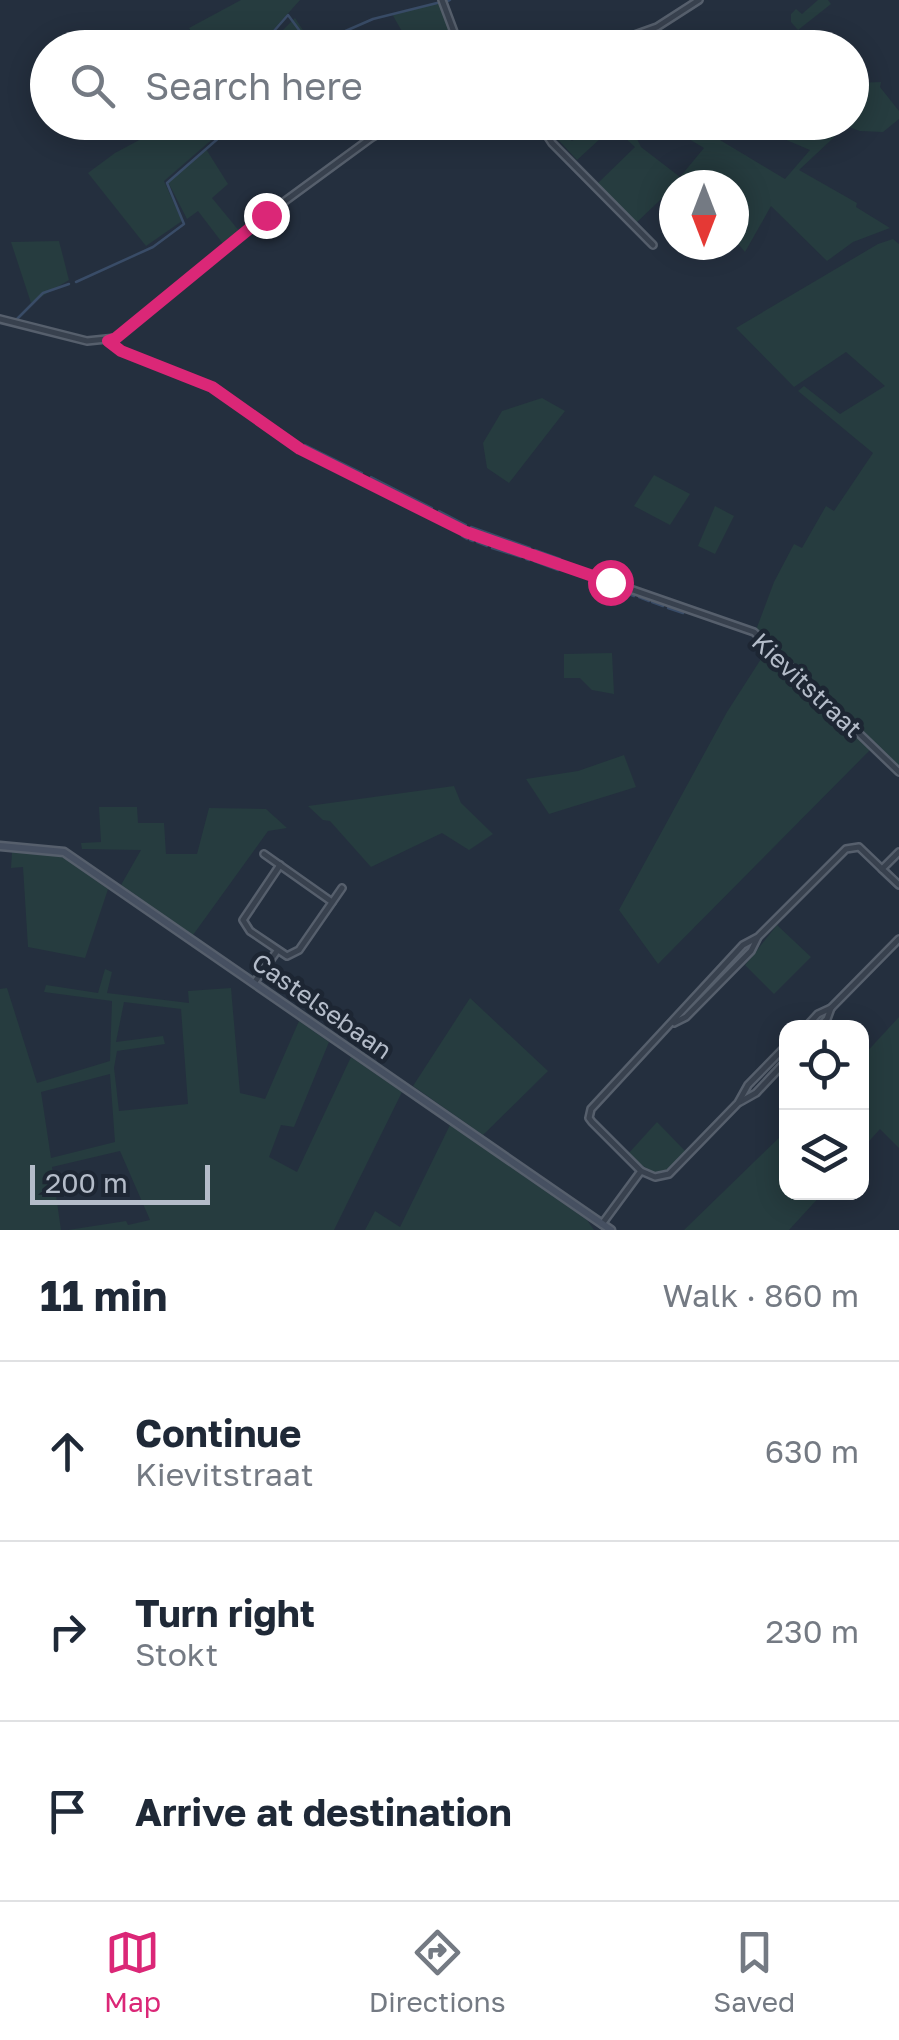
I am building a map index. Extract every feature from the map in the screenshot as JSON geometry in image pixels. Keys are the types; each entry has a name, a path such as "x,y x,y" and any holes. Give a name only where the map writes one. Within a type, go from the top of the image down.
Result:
{"street":[{"path":"442,0 453,30"},
{"path":"646,30 699,0"},
{"path":"0,319 87,342 116,338 266,215 368,140"},
{"path":"551,140 653,245"},
{"name":"Kievitstraat","path":"108,341 121,351 212,387 300,449 466,532 754,632 899,772"},
{"name":"Castelsebaan","path":"0,846 60,850 611,1230"},
{"path":"779,1068 669,1174 655,1177 641,1171 589,1118 592,1109 743,944 758,936 846,849 858,847 899,885"},
{"path":"882,868 899,852"},
{"path":"264,854 332,902"},
{"path":"280,865 243,920 250,931 278,951 293,955 342,888"},
{"path":"812,1020 831,1008 899,938"},
{"path":"254,984 278,951"},
{"path":"827,1020 831,1008"},
{"path":"738,1104 748,1086 779,1053"},
{"path":"602,1224 641,1171"}],"green space":[{"path":"241,0 300,0 273,30 189,28"},
{"path":"818,0 831,4 798,30 791,22 791,14 796,9 802,14"},
{"path":"438,2 450,30 401,30 392,14"},
{"path":"295,18 303,30 283,30"},
{"path":"869,82 881,82 880,87 899,111 899,119 883,132 869,131"},
{"path":"139,140 211,140 164,181 182,221 146,246 88,173"},
{"path":"558,140 599,140 577,160"},
{"path":"627,140 638,140 671,170 659,170 659,201 635,224 597,184 635,147"},
{"path":"691,140 720,140 785,179 810,150 786,140 831,140 799,170 857,203 856,207 890,228 853,242 827,261 771,206 749,245 749,170 686,170 704,148"},
{"path":"206,149 228,184 212,198 240,232 224,245 198,211 187,219 168,182"},
{"path":"893,239 899,244 899,767 756,630 794,544 802,548 826,506 834,511 873,453 798,391 804,386 840,414 885,386 846,352 794,387 736,328 878,244"},
{"path":"59,241 69,280 31,303 11,242"},
{"path":"542,398 565,411 509,483 487,468 483,443 502,411"},
{"path":"654,475 690,494 670,525 634,506"},
{"path":"715,506 734,516 715,554 698,546"},
{"path":"768,648 871,749 658,964 619,910 727,712"},
{"path":"612,653 614,694 592,690 580,678 564,678 564,654"},
{"path":"624,755 636,787 549,814 526,779 578,771"},
{"path":"454,786 461,803 493,834 469,850 442,833 371,867 330,821 323,820 308,806"},
{"path":"99,807 137,807 138,823 164,823 166,854 197,854 209,808 266,809 287,828 268,831 193,935 121,885 141,850 82,849 81,843 101,842"},
{"path":"12,852 61,856 108,889 85,958 28,947 23,867 11,868"},
{"path":"777,925 811,957 774,994 745,965"},
{"path":"105,969 112,972 107,993 189,1003 188,991 231,988 240,1093 265,1099 299,1021 329,1042 294,1127 281,1125 269,1157 297,1172 351,1057 402,1092 334,1230 68,1230 150,1220 120,1151 52,1167 61,1230 0,1230 0,989 7,988 37,1083 110,1061 112,1001 44,992 46,985 98,993","holes":["124,1002 181,1009 188,1104 119,1111 114,1068 117,1051 165,1044 163,1036 116,1042","110,1074 115,1142 51,1158 41,1092"]},
{"path":"470,998 548,1071 483,1135 413,1086"},
{"path":"899,1017 899,1148 880,1129 869,1141 869,1049"},
{"path":"657,1122 686,1152 658,1173 628,1154"},
{"path":"450,1125 587,1220 594,1230 365,1230 375,1211 400,1227"},
{"path":"779,1138 779,1200 817,1200 789,1230 684,1230"}],"waterway":[{"path":"348,30 373,19 437,3"},
{"path":"275,30 288,15 299,30"},
{"path":"76,282 153,247 184,224 167,183 216,140"},
{"path":"16,320 43,293 69,284"},
{"path":"305,445 362,473"},
{"path":"371,477 432,508"},
{"path":"439,511 466,525"},
{"path":"471,527 530,548"},
{"path":"462,536 467,539"},
{"path":"477,542 487,546"},
{"path":"492,548 521,557"},
{"path":"535,550 560,559"},
{"path":"534,561 558,570"},
{"path":"626,593 634,596"},
{"path":"639,597 649,601"},
{"path":"652,602 663,606"},
{"path":"668,608 683,613"}],"route":[{"path":"266,215 108,341 121,351 212,387 300,449 466,532 610,582"}]}
